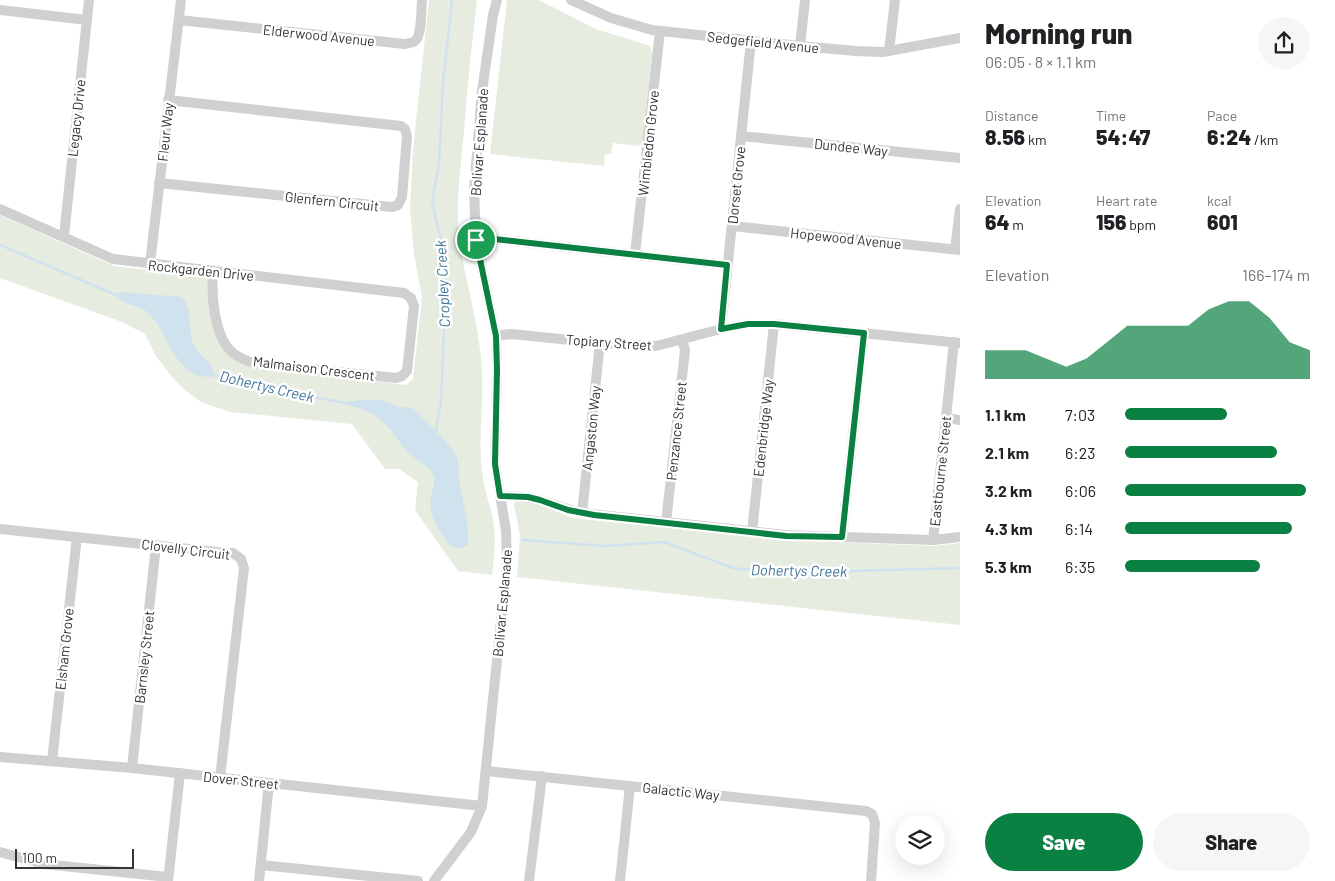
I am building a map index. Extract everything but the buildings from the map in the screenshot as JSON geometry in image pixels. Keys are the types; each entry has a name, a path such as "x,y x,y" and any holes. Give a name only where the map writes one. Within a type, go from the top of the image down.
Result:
{"street":[{"name":"Legacy Drive","path":"64,236 89,0"},
{"name":"Fleur Way","path":"150,264 181,0"},
{"name":"Elderwood Avenue","path":"179,20 405,44 412,43 417,39 422,0"},
{"name":"Bolivar Esplanade","path":"492,0 493,15"},
{"name":"Bolivar Esplanade","path":"434,881 471,832 482,806 507,563 506,532 495,464 496,336 476,240 474,190 482,91 493,15 497,0"},
{"path":"800,46 805,0"},
{"path":"889,51 895,0"},
{"name":"Sedgefield Avenue","path":"577,2 631,25 660,31 863,52 889,51 960,38"},
{"path":"0,10 87,20"},
{"name":"Wimbledon Grove","path":"635,254 660,31"},
{"name":"Dorset Grove","path":"721,329 751,41"},
{"name":"Glenfern Circuit","path":"160,184 392,207 398,205 402,197 407,136 405,129 401,126 168,100"},
{"name":"Dundee Way","path":"741,136 960,158"},
{"name":"Rockgarden Drive","path":"0,209 113,259 400,292 411,298"},
{"path":"958,250 960,209"},
{"name":"Hopewood Avenue","path":"732,226 958,250"},
{"path":"476,240 494,239 727,265"},
{"name":"Malmaison Crescent","path":"213,271 212,291 221,335 225,344 232,352 238,357 253,363 392,378 402,376 408,367 414,306 411,298"},
{"name":"Topiary Street","path":"496,336 511,334 600,343 656,346 721,329 748,324 774,324 957,343"},
{"name":"Edenbridge Way","path":"752,532 774,324"},
{"path":"842,537 864,333"},
{"name":"Penzance Street","path":"666,523 685,350 682,340"},
{"name":"Angaston Way","path":"582,513 600,343"},
{"name":"Eastbourne Street","path":"933,540 946,418 957,343"},
{"path":"946,418 960,420"},
{"path":"500,496 528,497 582,513 786,536 933,540 960,537"},
{"name":"Clovelly Circuit","path":"0,529 233,553 241,559 244,563 220,778"},
{"name":"Elsham Grove","path":"52,762 77,537"},
{"name":"Barnsley Street","path":"132,768 156,545"},
{"name":"Dover Street","path":"0,757 132,768 482,806"},
{"name":"Galactic Way","path":"486,772 542,776 862,811 874,817 875,831 871,881"},
{"path":"0,852 44,864 168,879 180,773"},
{"path":"529,881 542,776"},
{"path":"259,881 270,784"},
{"path":"620,881 630,786"},
{"path":"261,865 418,881"}],"shaded area":[{"path":"429,0 477,0 468,82 458,200 458,222 463,260 481,353 481,465 495,532 492,575 458,571 415,510 418,482 399,469 385,469 352,424 230,412 201,402 172,377 156,356 145,334 122,322 0,278 0,215 114,266 202,276 207,280 217,333 223,344 230,354 240,362 254,368 406,385 413,379 422,297 414,254 410,210 413,150"},
{"path":"507,0 539,0 596,29 648,45 651,48 652,55 643,142 639,146 613,143 611,154 605,154 604,166 490,154"},
{"path":"516,501 537,503 572,518 786,540 933,546 960,543 960,625 517,577 520,536 514,504"}],"water":[{"path":"122,292 182,297 188,308 194,345 211,366 215,376 201,376 190,372 182,364 155,321 147,312 121,301 115,294"},
{"path":"380,400 400,407 413,408 455,453 467,520 468,545 461,548 452,547 436,524 430,503 434,485 431,471 408,453 380,419 367,411 341,403"}],"waterway":[{"name":"Cropley Creek","path":"435,435 441,401 445,308 443,249 432,202 439,164 443,82 452,0"},
{"name":"Dohertys Creek","path":"0,245 116,295"},
{"name":"Dohertys Creek","path":"214,375 233,381 345,403"},
{"name":"Dohertys Creek","path":"523,540 605,546 664,542 733,568 776,573 960,568"}],"route":[{"path":"494,239 727,265 721,329 748,324 774,324 864,333 842,537 786,536 594,515 568,510 528,497 500,496 495,464 496,336 489,298 479,262 476,240 494,239"}]}
